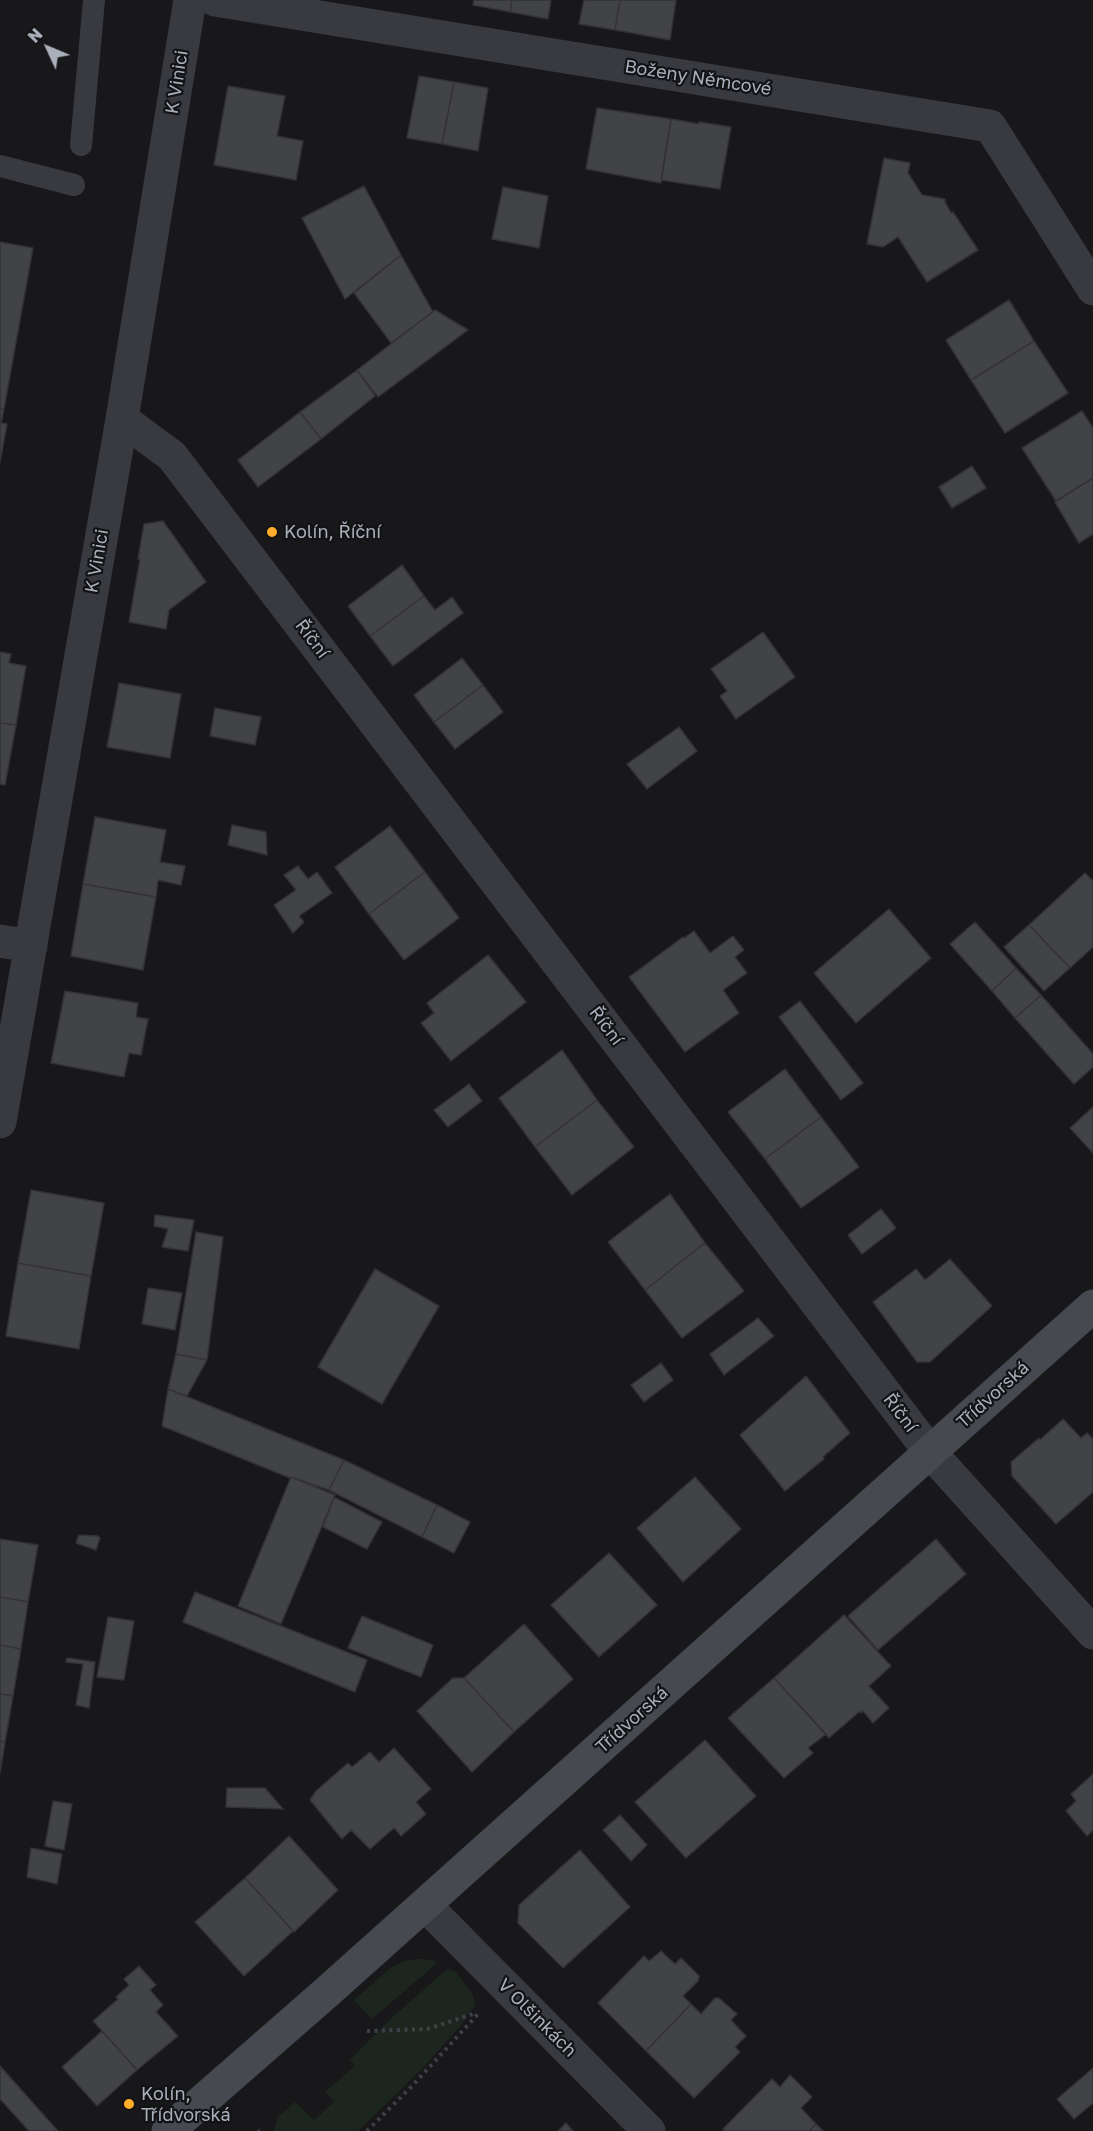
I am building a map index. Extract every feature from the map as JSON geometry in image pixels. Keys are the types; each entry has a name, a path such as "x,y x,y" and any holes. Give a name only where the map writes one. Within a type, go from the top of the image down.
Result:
{"main road":[{"name":"Třídvorská","path":"168,2131 1093,1306"}],"street":[{"name":"K Vinici","path":"0,1122 16,943 122,419 190,0"},
{"name":"Boženy Němcové","path":"215,0 990,126 1093,289"},
{"name":"Říční","path":"122,419 172,456 930,1452 1093,1633"},
{"name":"V Olšinkách","path":"424,1905 649,2131"}],"lane":[{"path":"81,145 94,0"},
{"path":"0,166 74,185"}],"path":[{"path":"367,2131 480,2012 427,2029 368,2031"}],"shaded area":[{"path":"420,1959 437,1963 372,2019 354,2000 389,1969 403,1961"},
{"path":"447,1969 455,1971 472,1993 475,2005 461,2025 420,2071 358,2131 274,2131 277,2118 295,2102 314,2120 334,2102 325,2092 355,2066 350,2060 395,2015"}],"building":[{"path":"474,0 512,0 510,12 473,5"},
{"path":"512,0 551,0 548,19 510,12"},
{"path":"584,0 620,0 615,30 579,24"},
{"path":"620,0 676,0 670,40 615,30"},
{"path":"419,76 454,82 442,144 407,138"},
{"path":"454,82 488,88 478,151 442,144"},
{"path":"228,86 285,96 277,136 303,141 296,180 214,165"},
{"path":"597,108 671,119 661,183 586,169"},
{"path":"671,119 731,127 720,189 661,180"},
{"path":"884,158 910,163 908,173 922,195 945,199 951,213 953,212 978,250 927,282 898,237 883,247 867,244"},
{"path":"364,186 401,255 345,299 302,218"},
{"path":"503,187 548,196 539,248 492,239"},
{"path":"0,242 33,248 4,409 0,408"},
{"path":"401,255 433,312 391,343 354,293"},
{"path":"1009,300 1034,341 971,380 946,340"},
{"path":"435,310 468,330 378,397 357,370"},
{"path":"1034,341 1068,393 1005,433 971,380"},
{"path":"357,370 375,396 321,439 300,412"},
{"path":"0,408 4,409 1,423 7,424 0,462"},
{"path":"1082,411 1093,428 1093,478 1056,501 1022,448"},
{"path":"300,412 321,439 258,487 238,460"},
{"path":"972,466 986,488 952,508 939,487"},
{"path":"1093,478 1093,534 1079,543 1055,502"},
{"path":"163,521 206,582 169,610 166,629 129,622 144,524"},
{"path":"402,565 424,596 370,636 348,606"},
{"path":"424,596 435,610 452,597 463,613 393,666 370,636"},
{"path":"763,632 795,677 736,719 720,696 727,691 711,669"},
{"path":"0,652 11,654 9,663 26,666 16,725 0,723"},
{"path":"462,658 483,685 434,722 414,695"},
{"path":"119,683 181,694 170,758 107,747"},
{"path":"483,685 503,712 455,749 434,722"},
{"path":"215,708 261,717 255,745 210,736"},
{"path":"0,723 16,725 5,785 0,784"},
{"path":"679,727 697,751 647,789 627,764"},
{"path":"95,817 166,830 160,862 185,866 181,885 158,880 156,897 83,884"},
{"path":"232,825 266,832 267,855 228,845"},
{"path":"390,826 425,872 369,914 335,867"},
{"path":"298,866 308,879 317,872 332,893 299,916 304,922 293,933 274,905 296,890 284,875"},
{"path":"425,872 459,918 404,960 369,914"},
{"path":"1085,873 1093,881 1093,947 1070,968 1029,925"},
{"path":"83,884 156,897 143,970 71,956"},
{"path":"889,909 931,958 856,1023 814,973"},
{"path":"975,922 1016,968 992,991 950,944"},
{"path":"1029,925 1070,968 1044,991 1004,947"},
{"path":"694,931 710,953 733,936 744,950 735,957 747,973 723,990 739,1013 685,1052 629,977"},
{"path":"488,955 526,1002 451,1061 421,1023 434,1013 427,1003"},
{"path":"1016,968 1041,995 1015,1018 992,991"},
{"path":"65,991 138,1003 136,1017 148,1019 141,1055 129,1053 124,1077 51,1063"},
{"path":"1041,995 1093,1054 1093,1067 1074,1084 1015,1018"},
{"path":"800,1001 863,1083 841,1100 779,1017"},
{"path":"562,1050 597,1100 535,1147 499,1098"},
{"path":"785,1069 821,1117 765,1159 728,1112"},
{"path":"469,1084 482,1101 448,1127 434,1110"},
{"path":"597,1100 634,1147 572,1195 535,1147"},
{"path":"1093,1107 1093,1153 1070,1128"},
{"path":"821,1117 859,1167 801,1208 765,1159"},
{"path":"31,1190 104,1203 91,1276 18,1263"},
{"path":"670,1194 705,1243 645,1290 608,1242"},
{"path":"881,1209 896,1228 862,1254 848,1235"},
{"path":"155,1215 194,1220 188,1251 162,1247 168,1229 154,1226"},
{"path":"196,1232 223,1237 207,1360 176,1354"},
{"path":"705,1243 744,1291 682,1338 645,1290"},
{"path":"950,1259 992,1306 930,1362 917,1362 873,1302 916,1269 925,1280"},
{"path":"18,1263 91,1276 79,1349 6,1336"},
{"path":"375,1269 439,1306 382,1404 318,1367"},
{"path":"148,1288 182,1293 175,1330 142,1324"},
{"path":"758,1318 774,1336 724,1375 710,1354"},
{"path":"176,1354 207,1360 187,1396 168,1389"},
{"path":"661,1363 673,1380 644,1402 631,1385"},
{"path":"806,1376 850,1433 823,1457 824,1459 785,1491 740,1435"},
{"path":"168,1389 344,1460 329,1490 290,1478 162,1426"},
{"path":"1063,1419 1081,1438 1087,1433 1093,1439 1093,1492 1056,1524 1012,1476 1011,1462"},
{"path":"344,1460 437,1505 422,1537 329,1490"},
{"path":"291,1477 335,1495 281,1624 238,1606"},
{"path":"695,1477 741,1529 683,1582 637,1528"},
{"path":"334,1497 382,1522 367,1549 323,1527"},
{"path":"437,1505 470,1522 454,1553 422,1537"},
{"path":"79,1535 98,1536 100,1538 96,1550 76,1543"},
{"path":"0,1539 38,1545 28,1602 0,1597"},
{"path":"936,1539 966,1574 878,1650 848,1616"},
{"path":"609,1553 657,1605 599,1657 551,1605"},
{"path":"195,1592 367,1660 355,1692 183,1622"},
{"path":"0,1597 28,1602 21,1649 0,1645"},
{"path":"844,1615 891,1666 869,1686 889,1708 873,1723 863,1711 861,1713 860,1711 829,1738 774,1678"},
{"path":"362,1616 433,1645 421,1677 348,1648"},
{"path":"108,1617 134,1621 124,1680 97,1677"},
{"path":"524,1624 573,1679 514,1732 464,1678"},
{"path":"0,1645 21,1649 13,1696 0,1694"},
{"path":"67,1658 95,1662 89,1708 76,1705 83,1664 66,1662"},
{"path":"453,1678 464,1678 514,1732 472,1772 417,1711"},
{"path":"774,1678 826,1734 808,1748 813,1753 784,1778 728,1718"},
{"path":"0,1694 13,1696 5,1742 0,1741"},
{"path":"705,1740 756,1796 686,1858 635,1802"},
{"path":"0,1741 5,1742 0,1773"},
{"path":"394,1748 431,1789 416,1802 426,1814 401,1836 394,1828 370,1849 351,1830 342,1839 310,1800 316,1791 348,1763 352,1767 370,1752 379,1762"},
{"path":"1093,1774 1093,1830 1087,1836 1066,1811 1076,1801 1071,1794"},
{"path":"227,1788 265,1788 283,1809 226,1807"},
{"path":"53,1801 72,1804 64,1850 45,1846"},
{"path":"620,1815 647,1845 631,1861 603,1830"},
{"path":"289,1836 338,1890 294,1932 245,1878"},
{"path":"31,1848 62,1854 57,1884 27,1877"},
{"path":"580,1850 630,1907 563,1968 518,1923 519,1905"},
{"path":"245,1878 293,1931 244,1976 195,1922"},
{"path":"661,1951 675,1964 681,1958 699,1976 698,1981 683,1996 691,2004 646,2051 598,2003 644,1956 649,1961"},
{"path":"139,1966 156,1985 150,1990 163,2005 156,2012 178,2036 137,2070 93,2021 118,1999 116,1997 129,1985 124,1979"},
{"path":"715,1998 719,1998 737,2014 731,2020 746,2036 735,2047 740,2052 694,2098 646,2051 691,2004 701,2014"},
{"path":"102,2031 137,2070 97,2106 62,2067"},
{"path":"0,2066 58,2131 29,2131 0,2099"},
{"path":"1093,2068 1093,2103 1074,2119 1057,2099"},
{"path":"790,2075 812,2097 801,2108 816,2124 809,2131 725,2131 723,2129 772,2079 780,2087"},
{"path":"566,2123 573,2131 558,2131"},
{"path":"816,2124 823,2131 809,2131"}],"place":[{"name":"Kolín, Říční","path":"272,532"},
{"name":"Kolín, Třídvorská","path":"129,2104"}]}
